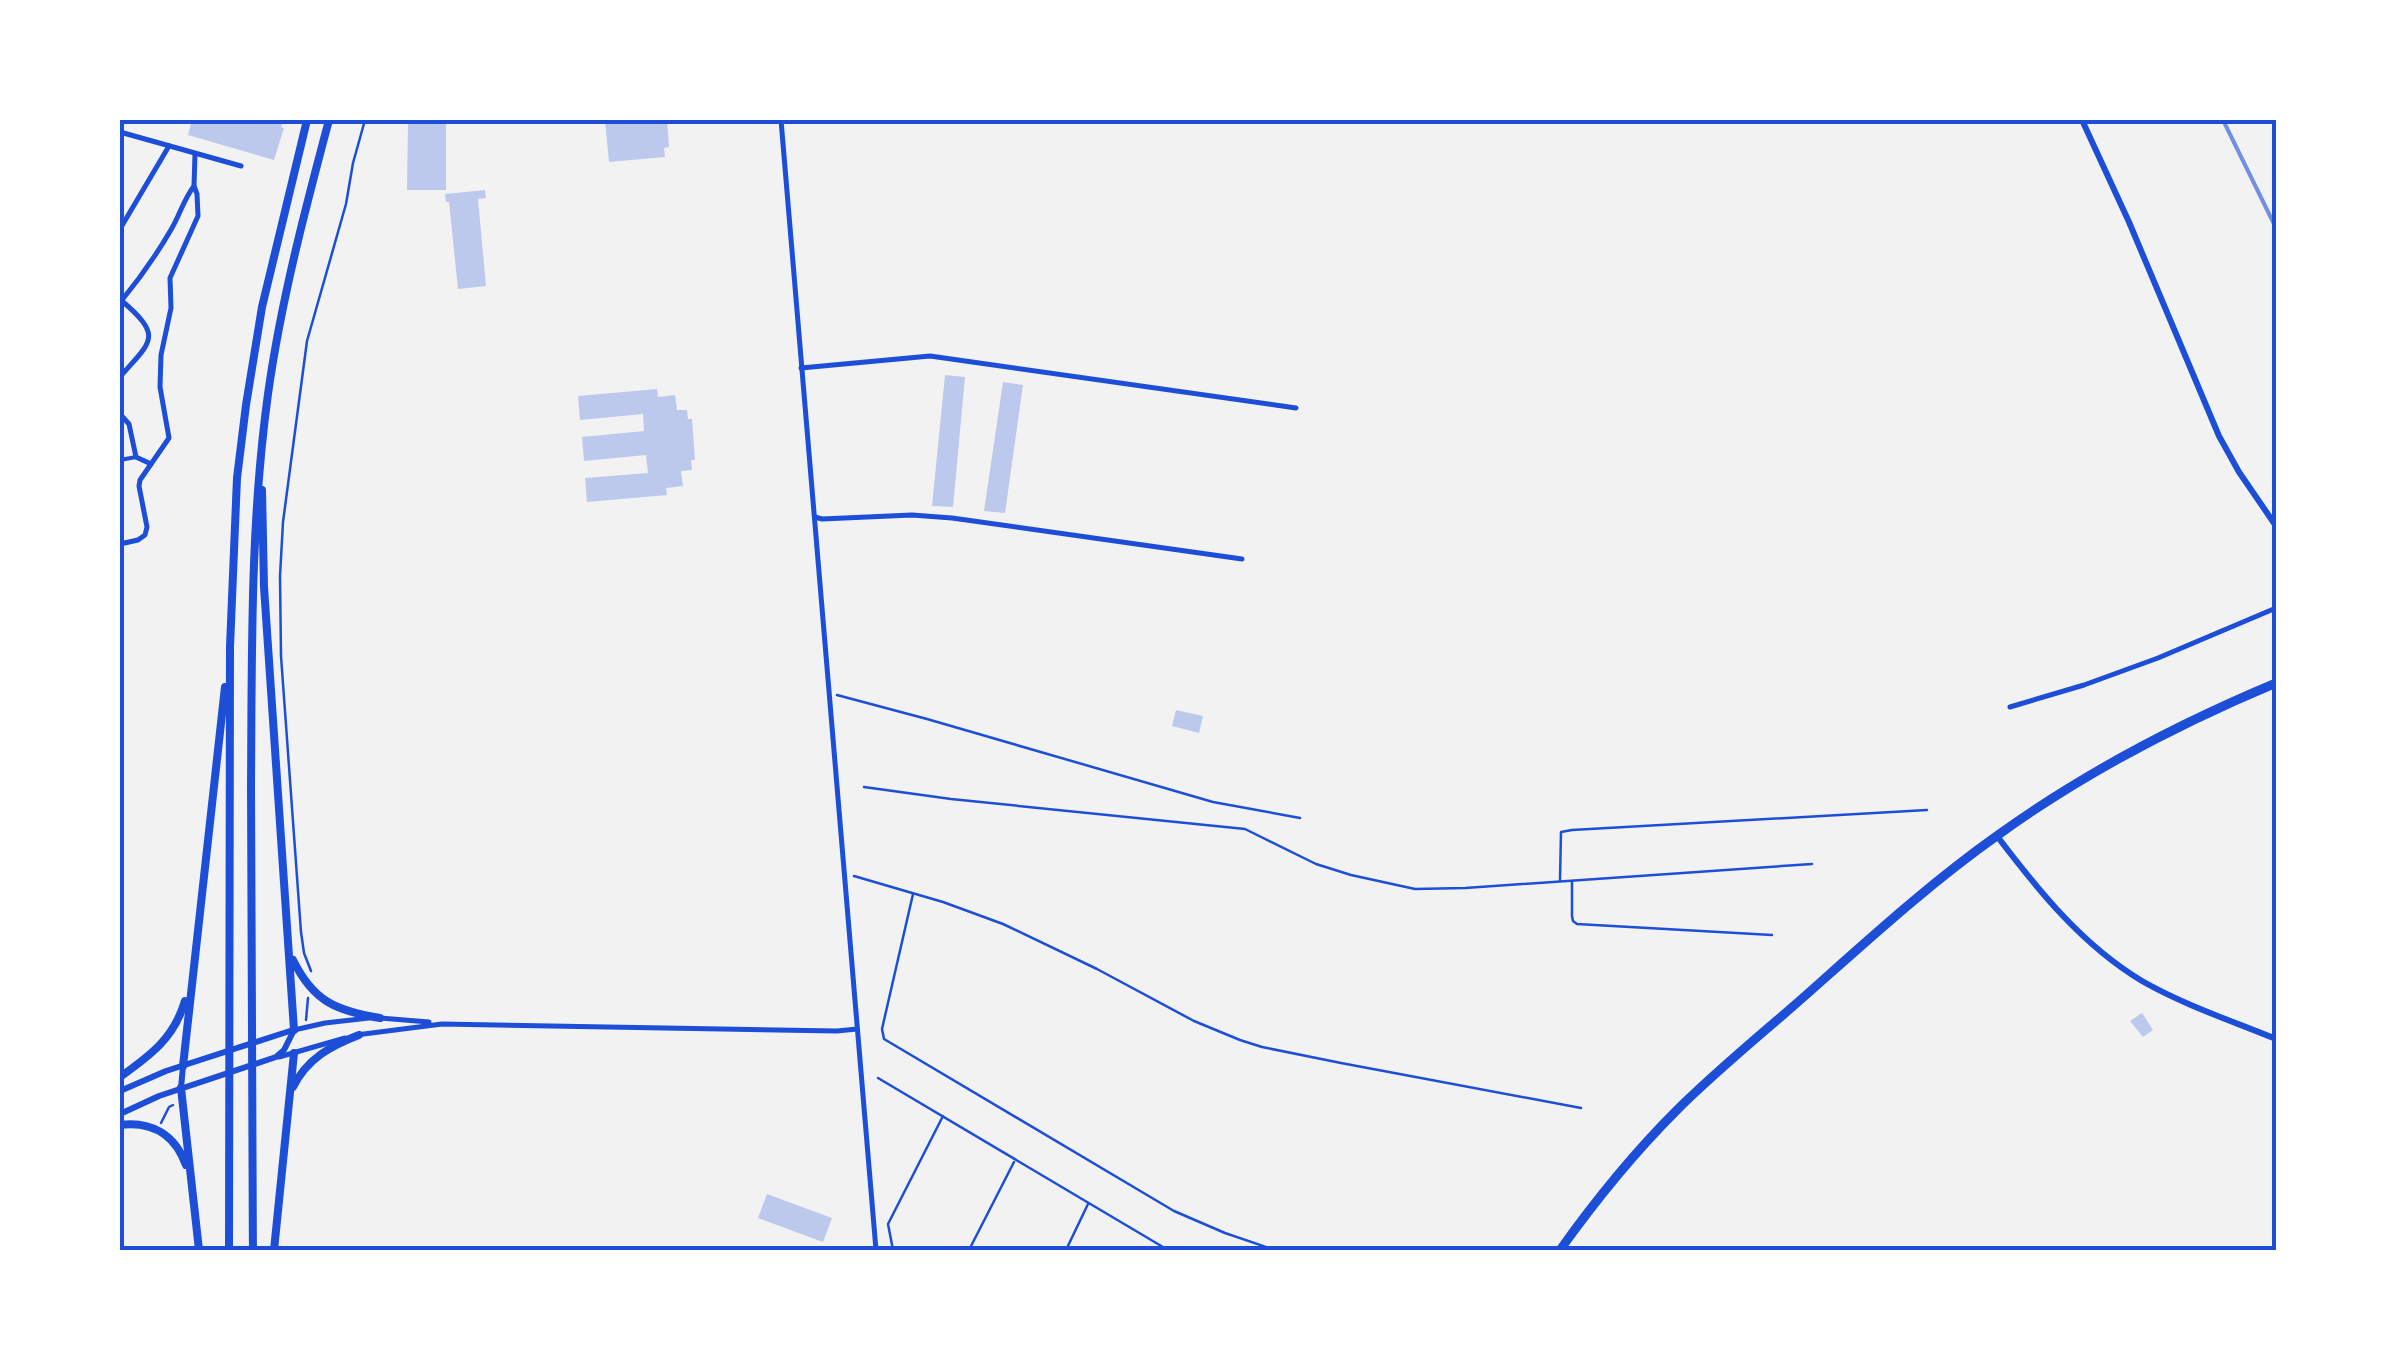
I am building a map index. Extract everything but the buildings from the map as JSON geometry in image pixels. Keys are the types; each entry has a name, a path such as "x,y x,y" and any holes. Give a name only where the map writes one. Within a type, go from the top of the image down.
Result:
{"main road":[{"path":"229,1250 230,647 236,496 246,405 271,264 307,120"},
{"path":"253,1250 253,565 271,372 285,295 329,120"},
{"path":"261,451 266,605 294,1030"},
{"path":"183,1066 230,647"},
{"path":"1560,1250 1618,1174 1677,1110 1906,908 1996,836 2114,761 2276,683"},
{"path":"290,952 309,986 324,1000 352,1013 380,1018"},
{"path":"120,1077 156,1050 174,1028 194,962"},
{"path":"289,1101 294,1083 312,1060 358,1035"},
{"path":"274,1250 294,1052"},
{"path":"182,1088 199,1250"},
{"path":"120,1126 148,1126 166,1135 182,1155 190,1176"}],"street":[{"path":"780,120 876,1250"},
{"path":"2082,120 2219,436 2276,526"},
{"path":"120,132 241,166"},
{"path":"120,229 170,146"},
{"path":"120,544 143,538 146,532 140,480 169,438 161,355 171,308 168,284 198,216 195,154"},
{"path":"120,377 147,345 148,332 142,318 121,300 153,261 194,186"},
{"path":"801,368 930,356 1296,408"},
{"path":"120,414 129,424 136,456"},
{"path":"120,460 136,456 151,464"},
{"path":"815,517 952,518 1242,559"},
{"path":"2010,707 2158,658 2276,608"},
{"path":"1996,836 2065,919 2124,969 2166,993 2276,1039"},
{"path":"120,1091 211,1056 332,1022 380,1018 442,1024 857,1029"},
{"path":"120,1114 182,1088 294,1052 358,1035 442,1024"},
{"path":"294,1030 294,1052"},
{"path":"270,1060 284,1050 294,1030"},
{"path":"182,1088 183,1066"}],"path":[{"path":"312,974 301,932 281,656 281,554 307,341 365,120"},
{"path":"830,696 844,696 912,714 1214,802 1300,818"},
{"path":"864,787 1236,827 1334,870 1415,889 1812,864"},
{"path":"1560,882 1561,832 1927,810"},
{"path":"844,875 914,893 1003,924 1194,1020 1251,1044 1581,1108"},
{"path":"1572,880 1572,916 1577,924 1772,935"},
{"path":"914,893 884,1039 1174,1211 1276,1250"},
{"path":"306,1019 309,992"},
{"path":"874,1034 882,1034"},
{"path":"878,1078 1167,1250"},
{"path":"893,1250 888,1224 943,1116"},
{"path":"970,1250 1016,1160"},
{"path":"1066,1250 1088,1203"}],"railway":[{"path":"2223,120 2276,228"}]}
